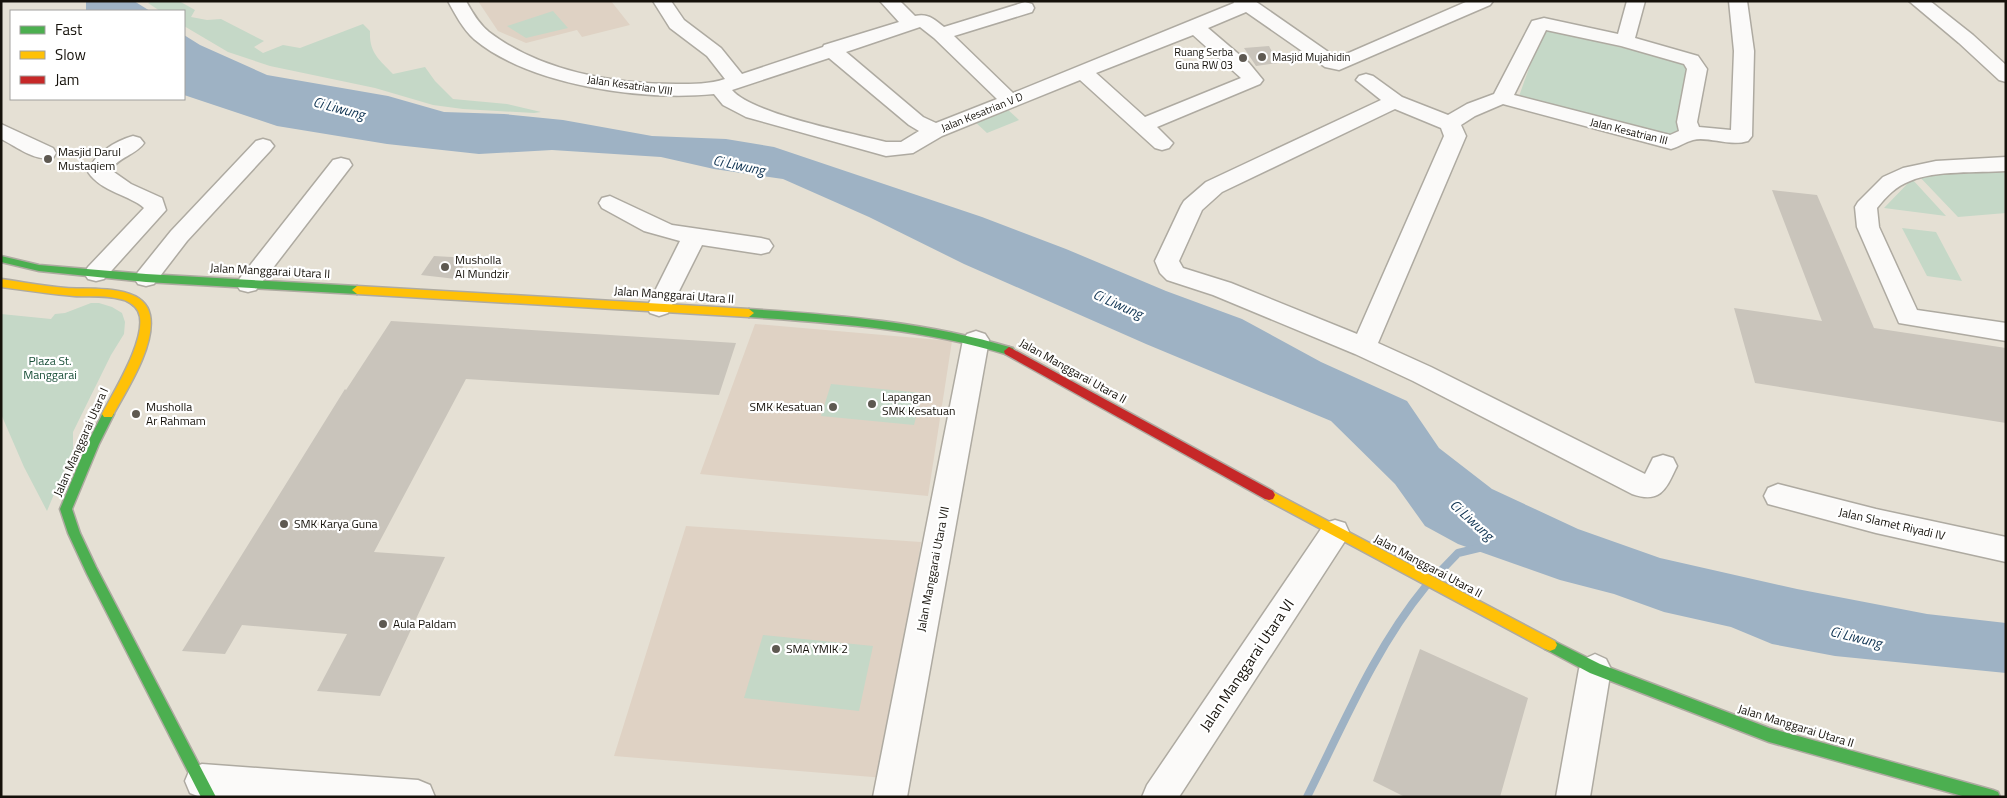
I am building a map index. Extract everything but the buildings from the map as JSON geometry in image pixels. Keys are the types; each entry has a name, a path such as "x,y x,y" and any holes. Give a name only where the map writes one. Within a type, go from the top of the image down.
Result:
{"street":[{"name":"Jalan Kesatrian VIII","path":"457,1 465,17 481,36 511,55 566,75 667,91 695,92 728,84 910,22"},
{"name":"Jalan Kesatrian V D","path":"662,1 677,24 714,52 728,84 730,101 752,113 886,150 905,148 935,131 1195,28 1244,3"},
{"path":"888,1 910,22 923,20 941,34 1010,101"},
{"path":"1244,3 1332,63 1339,64 1484,1"},
{"path":"1625,41 1636,1"},
{"name":"Jalan Kesatrian III","path":"1502,98 1671,142 1690,133 1730,138 1741,136 1743,35 1738,1"},
{"path":"1918,1 1982,53 2006,76"},
{"path":"941,34 1025,8"},
{"path":"1450,124 1459,115 1502,98 1539,25 1544,24 1625,41 1691,60 1697,69 1688,122 1690,133"},
{"path":"1143,126 1253,80 1242,67 1195,28"},
{"path":"831,49 916,121 935,131"},
{"path":"1982,53 2006,51"},
{"path":"1083,72 1162,143"},
{"path":"1364,347 1455,136 1450,124 1395,101 1366,80"},
{"path":"1395,101 1214,187 1192,206 1167,261 1168,267 1175,274 1222,289 1364,347 1422,374 1642,486 1650,486 1656,481 1663,466"},
{"path":"1,130 45,153"},
{"path":"96,273 155,210 154,203 123,189 99,172 101,164 133,143"},
{"path":"146,278 179,236 263,146"},
{"path":"2006,164 1930,169 1902,175 1883,187 1866,207 1868,227 1908,317 2006,332"},
{"path":"248,284 341,165"},
{"path":"610,203 661,229 680,234 761,246"},
{"path":"658,307 695,235"},
{"name":"Jalan Manggarai Utara II","path":"1,259 39,268 146,278 658,307 863,321 976,340 1011,352 1335,532 1595,669 1769,735 1978,795"},
{"name":"Jalan Manggarai Utara I","path":"1,283 51,290 121,295 132,298 140,305 145,316 146,326 142,343 97,436 66,509 74,533 91,570 205,789"},
{"name":"Jalan Manggarai Utara VII","path":"890,797 976,340"},
{"name":"Jalan Slamet Riyadi IV","path":"1778,496 1876,521 2006,550"},
{"name":"Jalan Manggarai Utara VI","path":"1159,797 1335,532"},
{"path":"1573,797 1595,669"},
{"path":"205,789 418,797"}],"shaded area":[{"path":"478,1 611,1 630,25 582,37 577,30 526,43 498,31"},
{"name":"SMK Kesatuan","path":"755,324 952,341 928,496 700,474"},
{"name":"SMA YMIK 2","path":"686,526 921,542 885,778 614,756"}],"green space":[{"path":"153,1 179,1 195,10 191,17 207,20 221,19 264,41 254,47 263,53 283,45 300,48 363,24 370,31 371,45 379,60 393,74 425,67 435,81 453,99 507,104 541,112 463,109 433,105 375,88 270,66 228,52 185,27 185,10 158,10 148,3"},
{"path":"553,11 568,28 526,38 507,26"},
{"path":"1543,29 1691,64 1677,140 1518,99"},
{"path":"1006,108 1019,120 987,133 973,120"},
{"path":"2006,167 2006,213 1958,217 1916,173"},
{"path":"1912,179 1946,216 1884,208"},
{"path":"1902,228 1936,232 1962,281 1927,276"},
{"name":"Plaza St. Manggarai","path":"91,303 112,307 122,313 125,322 124,334 111,355 73,432 73,449 47,511 24,467 1,414 1,314 51,319 55,314 65,313"},
{"name":"Lapangan SMK Kesatuan","path":"831,384 922,393 914,425 821,416"},
{"path":"763,635 873,646 859,711 744,698"}],"water":[{"path":"86,1 134,1 148,10 86,10"},
{"name":"Ci Liwung","path":"185,36 200,45 267,75 388,96 444,112 504,114 563,120 652,136 726,139 774,147 982,217 1066,249 1166,291 1242,319 1321,362 1407,401 1439,448 1492,489 1578,529 1660,558 1797,589 1927,614 2006,623 2006,673 1835,656 1772,644 1731,627 1664,612 1614,594 1560,580 1458,544 1425,526 1395,484 1331,421 1146,344 964,264 869,217 783,179 714,169 661,157 552,150 479,154 387,144 277,126 185,95"}],"waterway":[{"name":"Ci Liwung","path":"1433,579 1458,553 1483,547"},
{"path":"1307,797 1375,661 1426,586"}],"traffic: fast":[{"path":"1,259 39,268 146,278 357,290"},
{"path":"749,313 848,320 913,328 946,334 1009,351"},
{"path":"108,414 93,444 66,509 74,533 91,570 209,797"},
{"path":"1550,645 1595,669 1769,735 1993,797"}],"traffic: slow":[{"path":"1,283 73,292 121,295 130,298 141,306 145,315 143,339 127,380 108,414"},
{"path":"357,290 749,313"},
{"path":"1269,495 1550,645"}],"traffic: jam":[{"path":"1009,351 1269,495"}],"place":[{"name":"Masjid Mujahidin","path":"1262,57"},
{"name":"Ruang Serba Guna RW 03","path":"1243,58"},
{"name":"Masjid Darul Mustaqiem","path":"48,159"},
{"name":"Musholla Al Mundzir","path":"445,267"},
{"name":"Lapangan SMK Kesatuan","path":"872,404"},
{"name":"SMK Kesatuan","path":"833,407"},
{"name":"Musholla Ar Rahmam","path":"136,414"},
{"name":"SMK Karya Guna","path":"284,524"},
{"name":"Aula Paldam","path":"383,624"},
{"name":"SMA YMIK 2","path":"776,649"}]}
